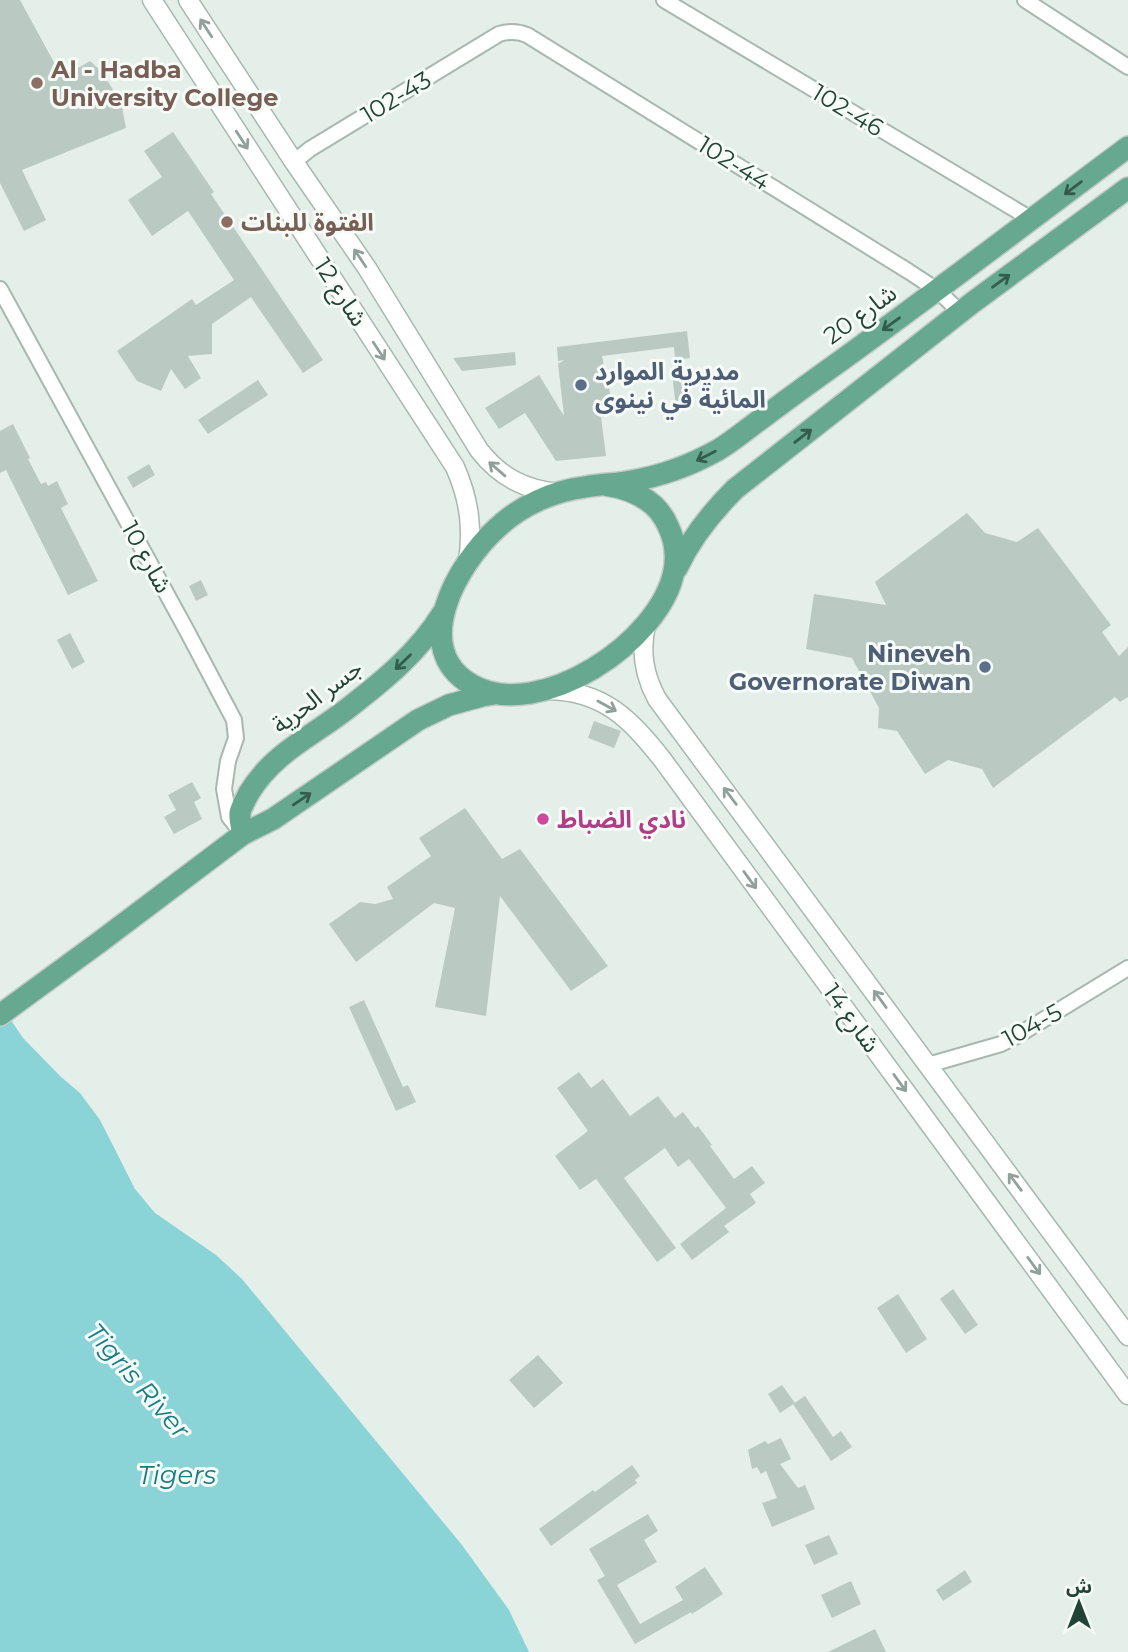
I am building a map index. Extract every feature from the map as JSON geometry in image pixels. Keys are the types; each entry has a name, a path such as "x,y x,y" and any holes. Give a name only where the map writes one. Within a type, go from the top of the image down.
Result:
{"main road":[{"name":"شارع 20","path":"605,485 642,479 677,469 722,448 1128,148"},
{"path":"0,1015 243,834 272,819 418,720 449,705 482,696 520,694 562,684 586,674 607,660 628,644 646,625 667,590 683,554 706,520 735,489 960,312 1128,188"},
{"path":"499,694 484,691 459,676 444,651 441,637 441,622 454,584 482,542 498,526 527,507 559,493 583,487 623,487 640,495 666,520 676,555 674,573"},
{"name":"جسر الحرية","path":"243,834 239,814 265,771 290,748 344,711 390,674 415,650 445,608"}],"street":[{"name":"شارع 12","path":"152,0 455,467 467,497 470,513 468,561"},
{"name":"شارع 12","path":"188,0 367,268 488,461 508,478 520,484 559,493"},
{"name":"102-46","path":"664,0 1031,219"},
{"path":"1025,0 1128,67"},
{"name":"102-44","path":"499,34 511,31 527,34 908,271 937,290 960,312"},
{"name":"102-43","path":"294,162 310,149 499,34"},
{"name":"شارع 10","path":"0,289 234,720 236,738 228,761 224,789 229,817 243,834"},
{"name":"شارع 14","path":"646,625 643,663 657,699 1128,1336"},
{"name":"شارع 14","path":"541,690 559,690 594,699 611,707 639,730 1128,1395"},
{"name":"104-5","path":"928,1065 1015,1037 1128,968"}],"water":[{"name":"Tigers","path":"0,1004 23,1038 80,1093 100,1120 135,1189 155,1213 216,1255 242,1279 462,1545 509,1610 529,1652 0,1652"}],"building":[{"path":"0,0 20,0 62,77 90,61 101,71 121,102 126,128 22,170 46,220 24,231 0,183"},
{"path":"173,132 214,192 211,194 323,360 303,373 251,297 212,324 212,354 188,356 201,378 185,389 171,369 161,391 137,381 117,351 192,299 196,305 234,280 188,211 152,236 128,200 162,177 144,151"},
{"path":"687,331 690,358 675,360 674,347 602,356 613,407 600,409 606,456 556,461 525,413 499,429 485,408 539,375 564,416 558,364 564,360 558,361 557,347"},
{"path":"515,352 516,365 462,371 453,358"},
{"path":"689,372 692,406 676,407 672,374"},
{"path":"258,380 268,395 208,434 198,420"},
{"path":"13,424 41,484 46,482 48,486 57,481 68,504 61,508 98,581 68,595 6,470 0,473 0,431"},
{"path":"149,464 155,475 133,488 127,477"},
{"path":"967,513 985,533 1017,542 1038,528 1111,625 1102,632 1119,656 1128,647 1128,697 1120,702 1115,697 993,788 982,769 948,760 925,774 897,731 878,728 879,708 852,658 806,649 814,594 886,605 875,582"},
{"path":"201,580 208,595 196,601 189,586"},
{"path":"70,633 85,662 72,669 57,640"},
{"path":"594,721 621,731 614,748 588,738"},
{"path":"192,782 201,798 194,802 202,819 174,834 164,817 176,810 168,795"},
{"path":"465,808 502,859 520,849 608,966 571,991 500,896 486,1016 435,1007 455,908 434,903 356,962 329,924 360,902 375,904 393,899 387,887 431,856 419,838"},
{"path":"364,1000 403,1087 408,1085 416,1102 396,1111 349,1007"},
{"path":"579,1072 591,1088 603,1079 630,1116 658,1096 675,1118 683,1112 695,1128 698,1126 734,1179 752,1166 765,1183 750,1194 756,1203 724,1226 729,1232 692,1260 680,1244 726,1208 689,1159 678,1167 665,1148 624,1178 676,1248 657,1262 596,1179 580,1190 555,1156 588,1131 557,1088"},
{"path":"953,1289 978,1325 965,1334 940,1299"},
{"path":"898,1294 927,1339 906,1353 877,1308"},
{"path":"538,1355 563,1383 534,1408 509,1380"},
{"path":"782,1385 795,1403 780,1413 768,1394"},
{"path":"805,1396 833,1437 841,1431 852,1447 831,1461 793,1404"},
{"path":"781,1438 791,1459 780,1464 798,1488 805,1485 815,1509 772,1527 762,1503 777,1498 766,1471 761,1474 757,1467 752,1469 748,1450 765,1441 768,1444"},
{"path":"632,1465 640,1476 635,1480 637,1483 551,1546 539,1529"},
{"path":"648,1514 658,1531 644,1540 657,1562 617,1585 640,1624 683,1600 675,1587 705,1567 723,1594 635,1644 597,1580 605,1576 589,1549"},
{"path":"829,1535 838,1554 814,1565 805,1545"},
{"path":"965,1570 972,1582 943,1601 936,1590"},
{"path":"851,1581 861,1604 832,1618 821,1595"},
{"path":"875,1629 886,1652 828,1652"}],"place":[{"name":"Al - Hadba University College","path":"37,83"},
{"name":"الفتوة للبنات","path":"227,222"},
{"name":"مديرية الموارد المائية في نينوى","path":"581,385"},
{"name":"Nineveh Governorate Diwan","path":"985,667"},
{"name":"نادي الضباط","path":"543,819"}],"water label":[{"name":"Tigris River","path":"138,1381"}]}
